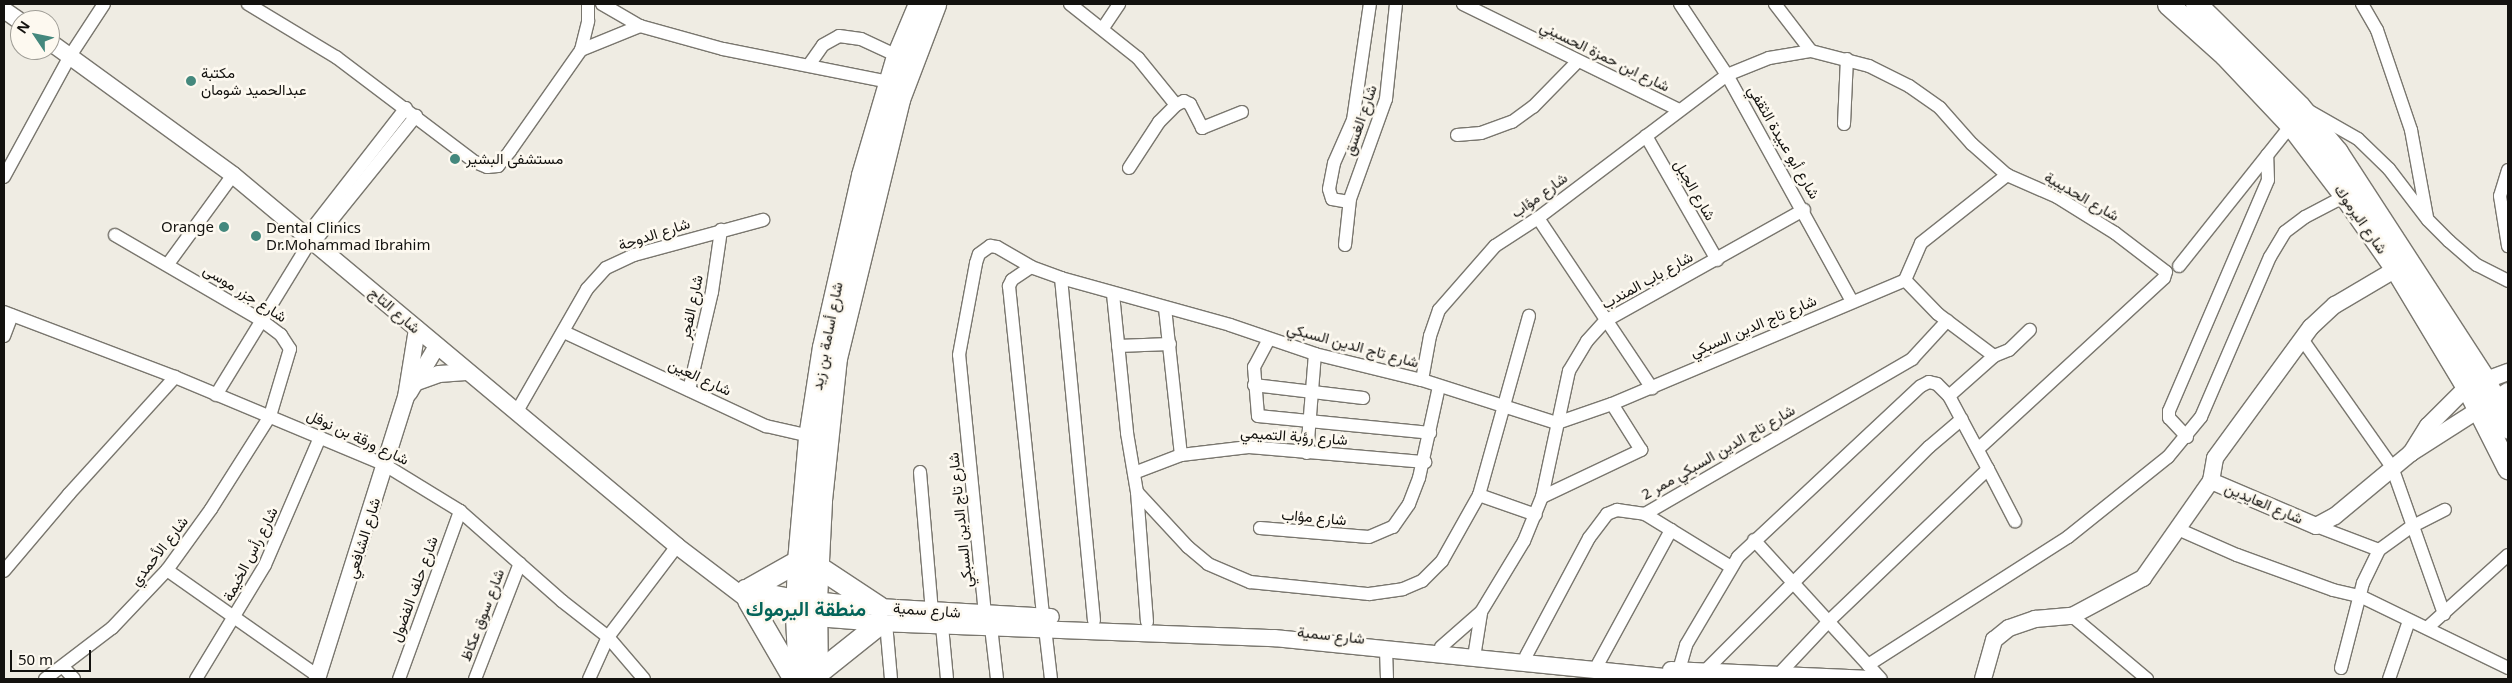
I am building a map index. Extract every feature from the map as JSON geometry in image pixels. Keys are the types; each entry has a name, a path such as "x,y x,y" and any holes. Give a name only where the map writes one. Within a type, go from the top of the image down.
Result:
{"highway":[{"name":"شارع أسامة بن زيد","path":"811,678 806,608 823,347 844,250 897,56 919,4"},
{"name":"شارع أسامة بن زيد","path":"818,438 875,188 899,99 935,4"},
{"name":"شارع اليرموك","path":"2168,4 2295,115"},
{"name":"شارع اليرموك","path":"2196,4 2375,206 2470,386"},
{"name":"شارع اليرموك","path":"2315,140 2345,196 2396,268 2470,386 2508,428"},
{"name":"شارع اليرموك","path":"2488,404 2508,468"},
{"path":"794,679 744,592 808,564 882,618 811,678"}],"street":[{"path":"4,177 70,56 104,4"},
{"path":"95,18 114,4"},
{"path":"248,4 336,58 406,108 475,162 487,167 498,166 581,50 588,21 588,4"},
{"path":"602,4 640,26 723,49 890,82"},
{"path":"615,4 626,19"},
{"path":"1070,4 1103,28 1138,58 1176,105"},
{"path":"1103,28 1119,4"},
{"path":"1349,202 1332,199 1330,189 1334,163 1353,120 1370,4"},
{"name":"شارع الغسق","path":"1345,245 1349,202 1386,99 1396,4"},
{"name":"شارع ابن حمزة الحسيني","path":"1463,4 1679,110"},
{"path":"1774,4 1811,51"},
{"path":"2362,4 2377,30 2411,130 2428,220"},
{"name":"شارع أبو عبيدة الثقفي","path":"1679,5 1727,75 1804,210 1852,301"},
{"path":"581,50 640,26"},
{"path":"809,65 823,44 839,36 851,35 897,56"},
{"name":"شارع التاج","path":"60,49 233,175 466,372 677,546 744,592 806,608"},
{"name":"شارع الحديبية","path":"1727,75 1769,58 1811,51 1847,59 1888,74 1923,95 2007,175 2057,197 2115,233 2166,272 1978,449"},
{"path":"1844,124 1847,59"},
{"path":"1457,134 1481,133 1512,122 1533,108 1578,61"},
{"name":"شارع مؤاب","path":"1422,380 1430,336 1448,297 1495,246 1538,218 1727,75"},
{"path":"1129,168 1159,122 1176,105 1184,101 1190,104 1202,128 1242,112"},
{"path":"216,395 310,241 406,108"},
{"path":"2179,266 2267,155 2295,115 2346,131 2371,150 2428,220 2468,258 2508,281"},
{"path":"338,203 416,116"},
{"name":"شارع الجبل","path":"1646,136 1717,260"},
{"path":"2187,437 2169,418 2169,411 2268,180 2267,155"},
{"path":"168,264 233,175"},
{"path":"1994,356 1947,321 1905,280 1921,243 2007,175"},
{"path":"2506,178 2500,211 2508,246"},
{"path":"1867,672 2068,537 2141,481 2187,437 2201,417 2280,239 2291,226 2345,196"},
{"name":"شارع باب المندب","path":"1481,612 1511,564 1536,515 1542,497 1557,423 1573,362 1605,321 1804,210"},
{"path":"1538,218 1605,321 1652,388"},
{"name":"شارع الدوحة","path":"516,413 587,289 606,268 634,255 763,220"},
{"name":"شارع الفجر","path":"688,390 712,292 721,230"},
{"name":"شارع جزر موسى","path":"115,235 168,264 281,334 290,349 270,416"},
{"name":"شارع تاج الدين السبكي","path":"988,620 959,352 979,254 990,246 997,246 1031,267 1061,278 1315,354 1422,380 1557,423 1652,388 1905,280"},
{"path":"1031,267 1012,280 1009,286 1051,679"},
{"path":"1983,679 1991,648 2001,634 2022,622 2072,616 2137,583 2180,530 2211,481 2215,458 2302,339 2335,305 2396,268"},
{"path":"1061,278 1094,620"},
{"path":"1114,294 1118,346 1137,492 1147,622"},
{"path":"1165,308 1181,455"},
{"path":"4,336 8,313"},
{"name":"شارع ورقة بن نوفل","path":"8,313 175,377 385,465 460,511 608,637 644,679"},
{"path":"1137,492 1188,547 1228,574 1278,586 1369,594 1403,589 1435,572 1458,537 1479,494 1529,316"},
{"name":"شارع تاج الدين السبكي ممر 2","path":"1526,656 1596,525 1612,511 1645,514 1912,359 1947,321"},
{"name":"شارع الشافعي","path":"318,678 406,396 417,329"},
{"path":"1949,396 1994,356 2009,350 2030,330"},
{"name":"شارع العين","path":"564,332 766,426 818,438"},
{"path":"1269,339 1255,360 1254,385 1258,416 1430,433"},
{"path":"2302,339 2392,467 2411,527 2444,614"},
{"path":"1118,346 1170,344"},
{"name":"شارع الشافعي","path":"406,396 417,382 437,346"},
{"path":"1307,452 1315,354"},
{"path":"417,382 439,374 466,372"},
{"path":"2470,386 2508,372"},
{"path":"4,571 68,494 175,377"},
{"path":"1682,675 1686,644 1731,567 1754,540 1921,386 1932,382 1949,396 2015,521"},
{"path":"1254,385 1363,398"},
{"name":"شارع مؤاب","path":"1260,528 1376,536 1401,519 1424,462 1439,386"},
{"name":"شارع العايدين","path":"2411,453 2428,426 2470,386"},
{"path":"1542,497 1642,450 1612,404"},
{"name":"شارع العايدين","path":"2211,481 2316,526 2335,516 2411,453 2488,404"},
{"name":"شارع الأحمدي","path":"45,679 112,628 167,570 211,509 270,416"},
{"path":"1706,671 1929,447 1962,419"},
{"name":"شارع رأس الخيمة","path":"196,679 235,618 265,565 320,437"},
{"name":"شارع رؤبة التميمي","path":"1134,473 1181,455 1249,447 1424,462"},
{"path":"1779,674 1829,621 1988,469"},
{"path":"920,472 932,611"},
{"path":"1479,494 1536,515"},
{"path":"2341,668 2368,568 2379,550 2411,527 2445,510"},
{"name":"شارع حلف الفضول","path":"399,679 460,511"},
{"path":"1645,514 1731,567"},
{"path":"2316,526 2379,550"},
{"path":"1598,664 1671,530"},
{"path":"2180,530 2237,555 2333,590 2360,596 2508,668"},
{"path":"1754,540 1829,621 1867,672 1881,679"},
{"path":"589,679 608,637 677,546"},
{"path":"2427,628 2508,556"},
{"name":"شارع سوق عكاظ","path":"474,679 520,563"},
{"path":"167,570 318,678"},
{"name":"شارع سمية","path":"806,608 942,626 988,620"},
{"name":"شارع سمية","path":"882,618 932,611 988,620 1274,638 1386,650 1682,675 1706,671 1779,674 1867,672"},
{"path":"1441,647 1481,612"},
{"path":"1475,651 1481,612"},
{"path":"2072,616 2146,679"},
{"path":"882,618 891,679"},
{"path":"988,620 997,679"},
{"name":"شارع سمية","path":"1044,623 1094,620 1295,631 1682,675"},
{"path":"2389,679 2409,621"},
{"path":"942,626 947,679"},
{"path":"1386,650 1387,679"},
{"path":"63,667 74,679"}],"place":[{"name":"مكتبة عبدالحميد شومان","path":"191,81"},
{"name":"مستشفى البشير","path":"455,159"},
{"name":"Orange","path":"224,227"},
{"name":"Dental Clinics Dr.Mohammad Ibrahim","path":"256,236"}],"district":[{"name":"منطقة اليرموك","path":"806,608"}]}
